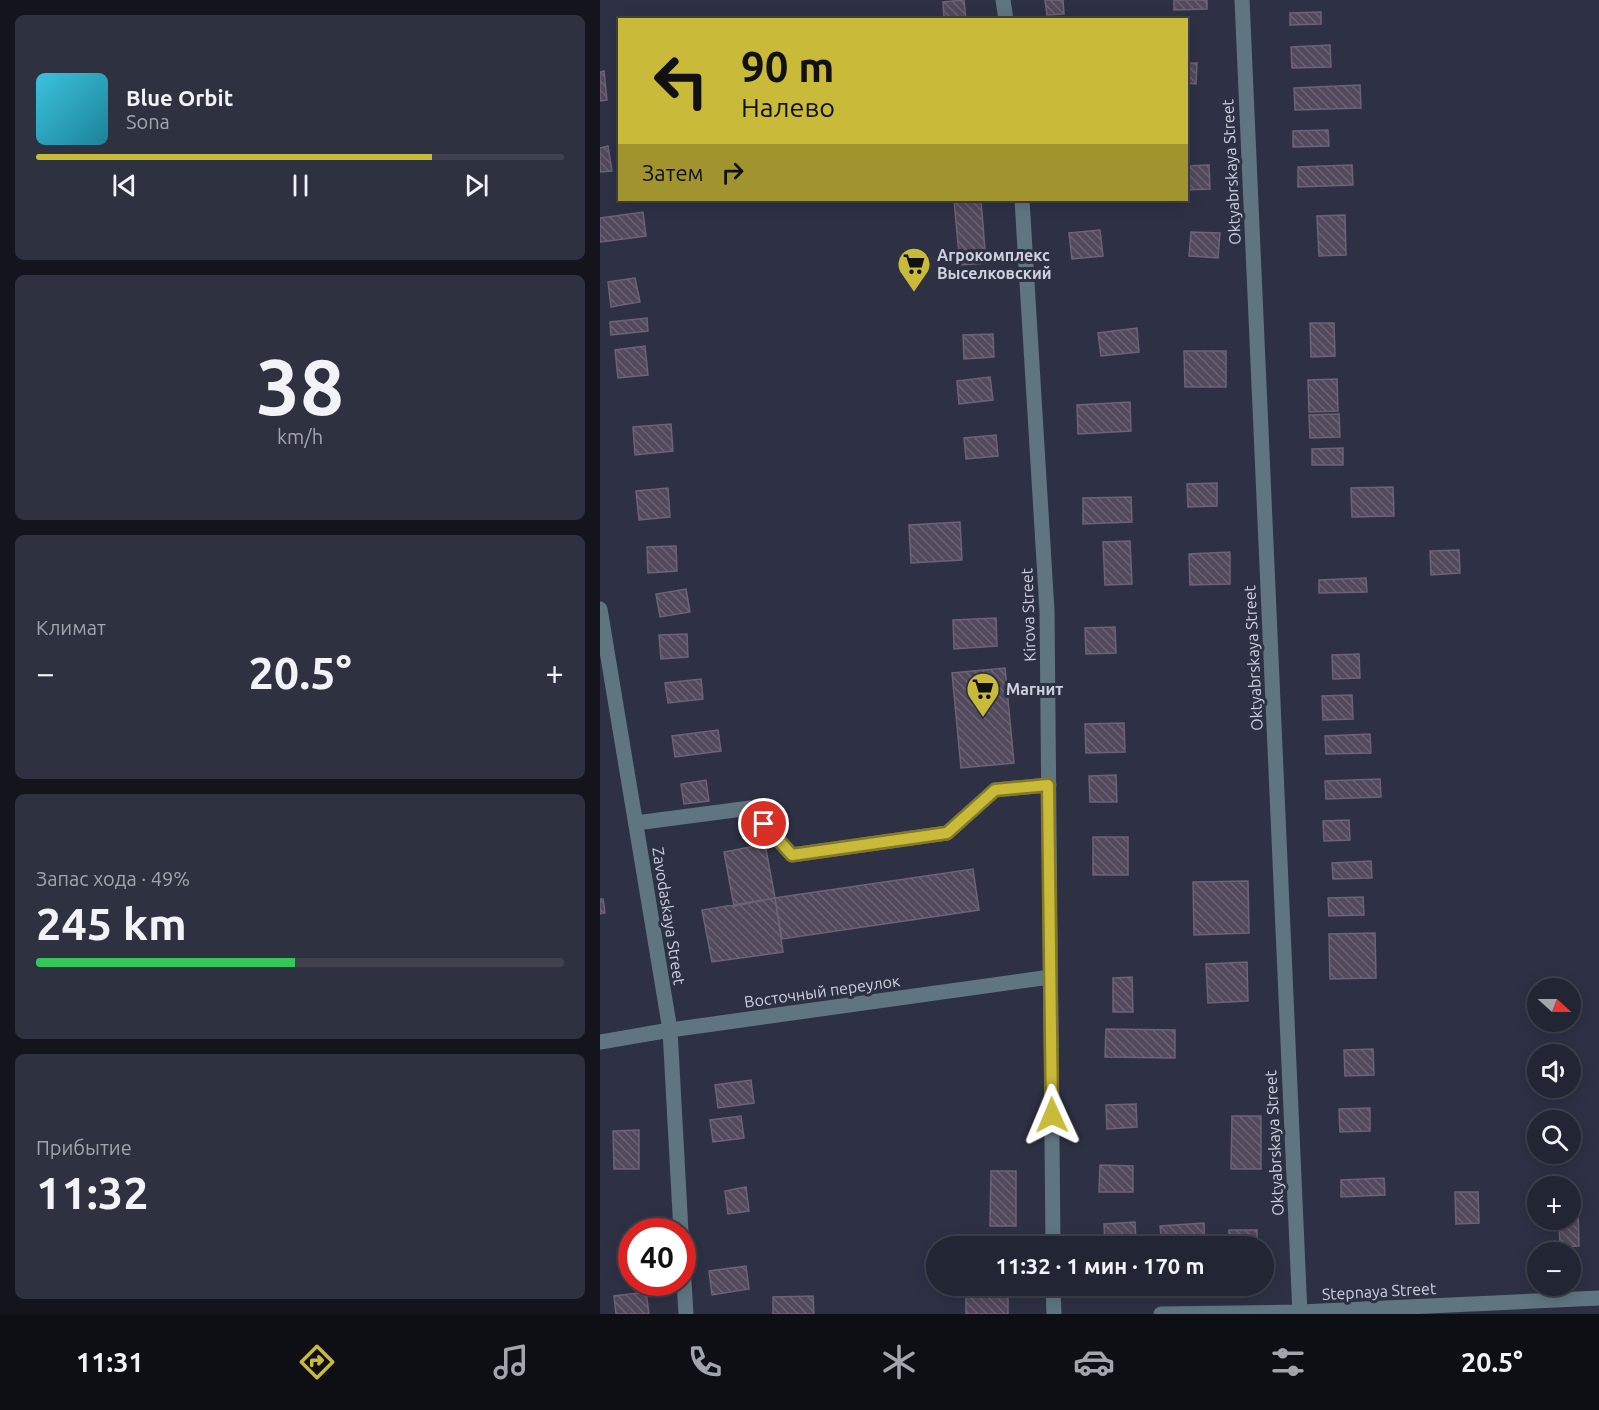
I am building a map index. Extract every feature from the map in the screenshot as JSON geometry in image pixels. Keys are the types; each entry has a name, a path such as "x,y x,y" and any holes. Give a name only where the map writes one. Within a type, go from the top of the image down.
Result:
{"street":[{"path":"1004,0 1006,18"},
{"name":"Oktyabrskaya Street","path":"1242,0 1300,1313"},
{"name":"Kirova Street","path":"1022,201 1047,611 1053,1236"},
{"name":"Zavodaskaya Street","path":"600,609 670,1030 680,1218"},
{"path":"636,823 750,807 792,855 947,833 995,790 1048,785"},
{"name":"Восточный переулок","path":"600,1042 670,1030 1050,977"},
{"path":"685,1296 686,1314"},
{"path":"1053,1296 1053,1314"},
{"name":"Stepnaya Street","path":"1161,1314 1300,1313 1599,1298"}],"building":[{"path":"964,0 966,18 944,18 943,2"},
{"path":"1045,0 1063,0 1064,14 1047,15"},
{"path":"1174,0 1207,0 1207,9 1174,10"},
{"path":"1321,12 1321,24 1290,25 1290,13"},
{"path":"1330,45 1331,67 1292,68 1291,47"},
{"path":"1188,63 1197,63 1196,84 1188,83"},
{"path":"604,71 607,100 600,101 600,72"},
{"path":"1360,85 1361,108 1295,110 1294,88"},
{"path":"1328,130 1329,146 1293,147 1293,131"},
{"path":"608,146 612,171 600,172 600,148"},
{"path":"1209,165 1210,189 1188,190 1188,166"},
{"path":"1352,165 1353,185 1298,187 1298,167"},
{"path":"954,201 981,201 986,263 960,265"},
{"path":"643,212 646,236 600,242 600,218"},
{"path":"1345,215 1346,255 1319,256 1317,216"},
{"path":"1100,230 1103,256 1072,259 1069,233"},
{"path":"1191,232 1220,233 1218,258 1189,256"},
{"path":"635,278 640,302 611,307 608,282"},
{"path":"647,318 648,331 611,335 610,322"},
{"path":"1310,323 1334,323 1335,356 1311,357"},
{"path":"1137,328 1139,352 1101,356 1098,333"},
{"path":"993,334 994,357 964,359 963,335"},
{"path":"645,346 648,375 618,378 615,350"},
{"path":"1184,351 1226,351 1226,387 1185,387"},
{"path":"990,377 993,400 959,404 957,381"},
{"path":"1337,379 1338,411 1309,412 1308,380"},
{"path":"1130,402 1131,431 1078,434 1077,405"},
{"path":"1339,414 1340,437 1310,438 1309,415"},
{"path":"671,424 673,451 635,455 633,427"},
{"path":"996,435 998,456 966,459 964,438"},
{"path":"1343,448 1343,465 1312,465 1312,449"},
{"path":"1217,483 1217,506 1188,507 1187,484"},
{"path":"1393,487 1394,516 1352,517 1351,488"},
{"path":"668,488 670,517 639,520 636,491"},
{"path":"1131,497 1132,522 1083,524 1083,498"},
{"path":"960,522 962,560 911,563 909,525"},
{"path":"1130,541 1132,584 1105,585 1103,542"},
{"path":"676,546 677,571 648,573 647,547"},
{"path":"1459,550 1460,573 1431,575 1430,551"},
{"path":"1230,552 1230,584 1190,585 1189,554"},
{"path":"1366,578 1367,592 1319,593 1319,580"},
{"path":"686,589 690,612 660,617 656,594"},
{"path":"996,618 997,646 954,649 953,620"},
{"path":"1115,627 1116,653 1086,654 1085,628"},
{"path":"687,634 688,657 661,659 659,635"},
{"path":"1359,654 1360,678 1333,679 1332,655"},
{"name":"Магнит","path":"1005,668 1014,763 961,768 952,673"},
{"path":"701,679 703,699 668,703 665,683"},
{"path":"1352,695 1353,719 1323,720 1322,696"},
{"path":"1124,723 1125,752 1086,753 1085,724"},
{"path":"718,730 721,751 675,757 672,736"},
{"path":"1370,734 1371,753 1326,754 1325,736"},
{"path":"1116,775 1117,802 1090,802 1089,776"},
{"path":"1380,779 1381,797 1326,799 1325,781"},
{"path":"706,780 709,801 684,804 681,784"},
{"path":"1349,820 1350,840 1324,841 1323,821"},
{"path":"1093,837 1128,837 1128,875 1093,875"},
{"path":"765,844 775,898 734,906 724,852"},
{"path":"1371,861 1372,878 1333,879 1332,863"},
{"path":"973,869 979,910 782,939 775,898"},
{"path":"1248,881 1249,933 1194,935 1193,882"},
{"path":"1363,897 1364,915 1329,916 1328,898"},
{"path":"775,898 783,952 712,962 702,910"},
{"path":"600,899 603,899 605,913 600,914"},
{"path":"1375,933 1376,978 1330,979 1329,934"},
{"path":"1247,962 1248,1001 1208,1003 1206,964"},
{"path":"1132,977 1133,1012 1113,1012 1113,978"},
{"path":"1106,1029 1175,1030 1175,1058 1105,1057"},
{"path":"1373,1049 1374,1075 1345,1076 1344,1050"},
{"path":"751,1080 754,1103 718,1108 715,1085"},
{"path":"1136,1104 1137,1127 1107,1129 1106,1105"},
{"path":"1370,1108 1370,1131 1340,1132 1339,1109"},
{"path":"741,1116 744,1138 713,1142 710,1120"},
{"path":"1232,1116 1261,1116 1261,1169 1231,1169"},
{"path":"639,1130 639,1169 614,1169 613,1131"},
{"path":"1100,1165 1133,1166 1133,1192 1099,1192"},
{"path":"991,1171 1016,1171 1016,1226 990,1226"},
{"path":"1384,1178 1385,1195 1341,1197 1341,1180"},
{"path":"746,1187 749,1211 728,1214 725,1191"},
{"path":"1455,1192 1478,1192 1479,1223 1456,1224"},
{"path":"1135,1222 1136,1236 1105,1236 1104,1224"},
{"path":"1204,1223 1205,1236 1161,1236 1160,1226"},
{"path":"1229,1230 1257,1230 1257,1236 1229,1236"},
{"path":"1559,1230 1579,1230 1579,1242 1560,1242"},
{"path":"746,1266 749,1289 712,1295 709,1271"},
{"path":"614,1296 647,1296 649,1314 616,1314"},
{"path":"813,1296 814,1314 773,1314 773,1297"},
{"path":"966,1296 1008,1297 1008,1314 966,1314"}],"place":[{"name":"Агрокомплекс Выселковский","path":"914,293"},
{"name":"Магнит","path":"983,718"}],"route":[{"path":"764,824 792,855 947,833 995,790 1048,785 1052,1115"}]}
